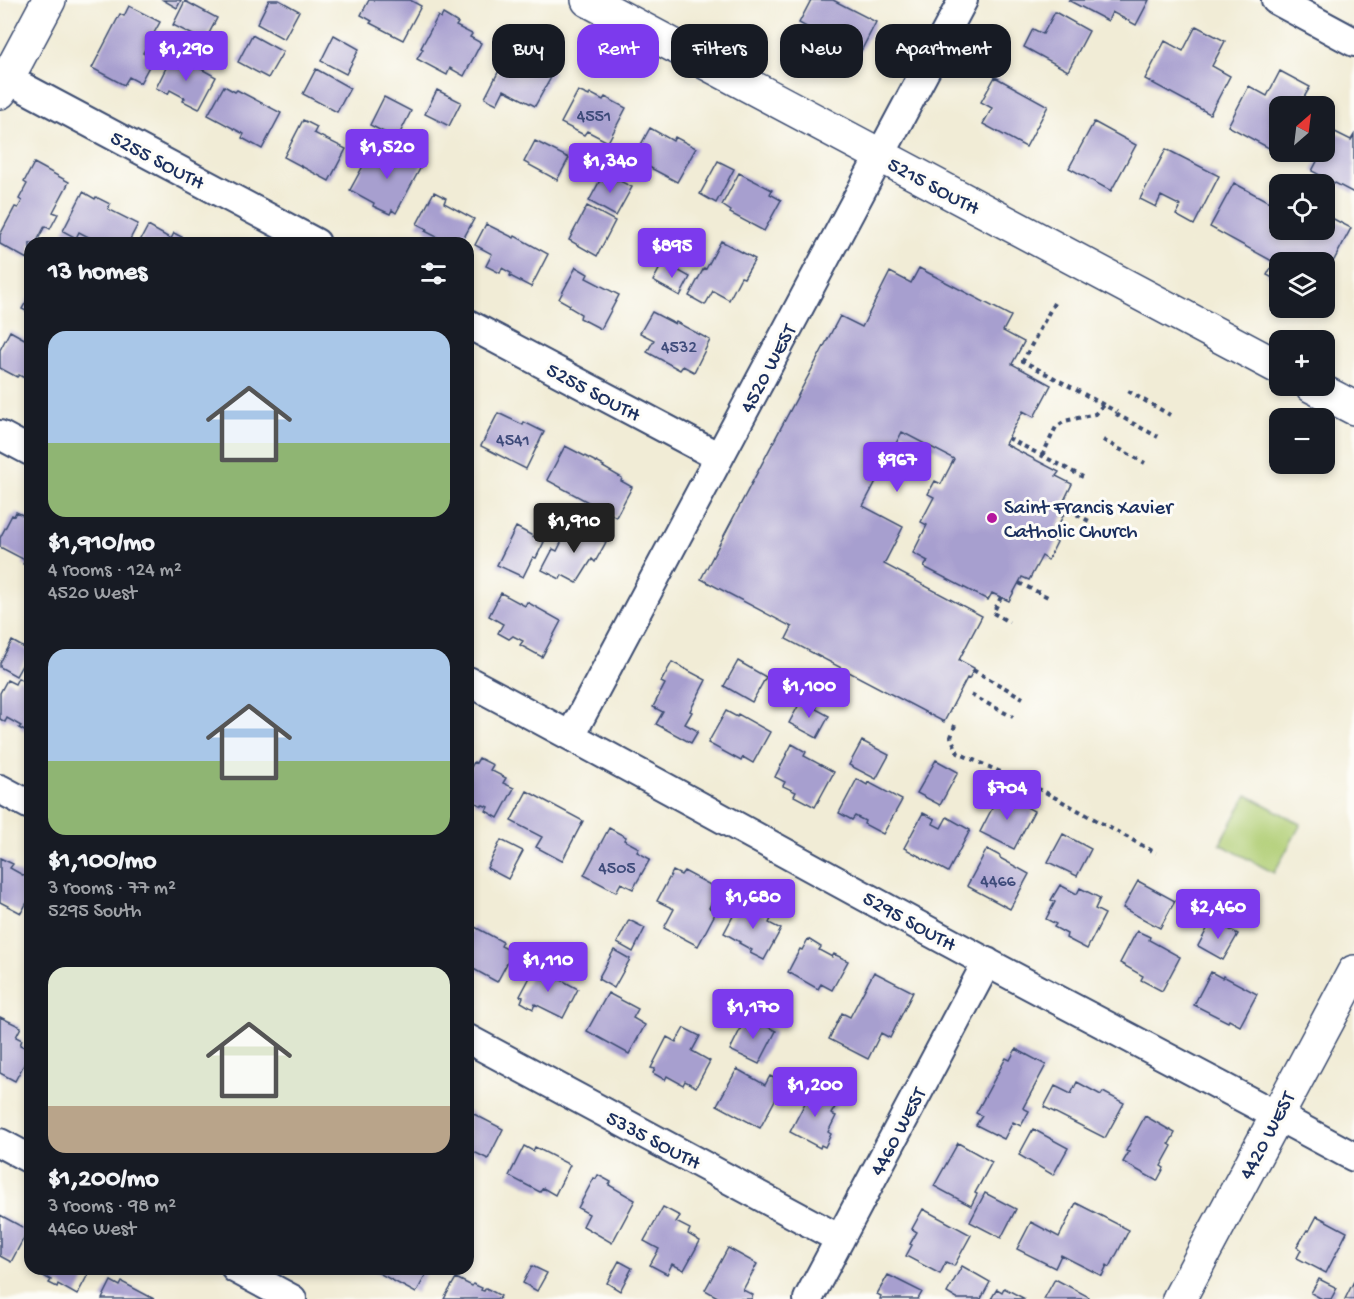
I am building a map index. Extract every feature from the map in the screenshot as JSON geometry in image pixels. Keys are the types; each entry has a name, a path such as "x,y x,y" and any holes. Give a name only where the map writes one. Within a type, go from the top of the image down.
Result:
{"street":[{"path":"2,81 48,0"},
{"name":"5215 SOUTH","path":"588,0 1269,362"},
{"name":"4520 WEST","path":"571,735 963,0"},
{"path":"1276,0 1354,42"},
{"name":"5255 SOUTH","path":"2,81 304,237"},
{"name":"5255 SOUTH","path":"474,327 719,458"},
{"path":"1331,396 1354,408"},
{"path":"0,435 24,448"},
{"name":"5295 SOUTH","path":"474,684 987,962 1354,1156"},
{"path":"0,789 24,802"},
{"name":"4460 WEST","path":"808,1299 987,962"},
{"name":"4420 WEST","path":"1179,1299 1354,972"},
{"name":"5335 SOUTH","path":"474,1042 840,1239"},
{"path":"0,1143 24,1156"},
{"path":"247,1275 292,1299"}],"path":[{"path":"1054,303 1023,361 1104,404 1158,437"},
{"path":"1128,392 1170,415"},
{"path":"1042,456 1056,427 1065,421 1095,414 1104,404"},
{"path":"1008,438 1083,477"},
{"path":"1102,440 1145,463"},
{"path":"1061,506 1089,521"},
{"path":"1019,583 1048,597"},
{"path":"1001,597 993,613 1009,622"},
{"path":"973,670 1023,698"},
{"path":"971,695 1013,717"},
{"path":"955,725 951,737 957,753 1043,791 1156,854"}],"green space":[{"path":"1247,795 1301,824 1274,873 1220,844"}],"building":[{"path":"163,0 181,0 177,8"},
{"path":"269,0 279,0 299,11 284,39 257,24"},
{"path":"369,0 410,0 421,6 403,40 370,23 372,21 361,15"},
{"path":"811,0 833,0 876,22 863,47 863,24 799,23"},
{"path":"1068,0 1149,0 1136,25 1112,12 1108,21"},
{"path":"185,1 217,18 205,41 173,25"},
{"path":"129,6 160,22 143,53 153,59 140,83 129,77 124,85 92,68 120,14 124,16"},
{"path":"1055,12 1089,31 1068,71 1024,47 1033,29 1043,34"},
{"path":"443,14 458,23 456,26 472,34 470,37 481,43 464,76 450,68 447,75 417,59 438,16 441,18"},
{"path":"1196,26 1225,41 1212,66 1230,76 1210,114 1145,79 1165,41 1183,51"},
{"path":"252,35 283,52 268,78 238,62"},
{"path":"334,35 359,49 346,74 321,61"},
{"path":"172,56 182,61 183,59 216,77 199,109 183,101 185,98 170,90 168,94 156,88"},
{"path":"316,69 350,88 337,112 303,94"},
{"path":"1280,71 1310,87 1305,96 1269,96 1269,148 1228,126 1249,86 1267,96"},
{"path":"495,78 551,78 535,106 504,90 497,104 485,98"},
{"path":"994,78 997,78 1048,106 1026,147 983,124 992,108 981,102"},
{"path":"224,86 235,92 237,90 281,113 262,149 242,138 244,134 208,115"},
{"path":"437,90 461,102 449,126 425,114"},
{"path":"578,91 589,96 590,93 603,100 605,97 626,108 608,142 587,131 584,135 561,123"},
{"path":"384,97 411,111 397,139 370,125"},
{"path":"303,120 317,127 314,133 346,149 329,181 284,157"},
{"path":"1094,122 1136,145 1111,191 1069,168"},
{"path":"650,128 673,141 675,137 696,148 677,182 647,166 645,168 632,161"},
{"path":"1335,132 1351,140 1354,135 1354,193 1335,183 1335,174 1318,174 1312,171 1317,162 1335,162"},
{"path":"535,141 569,158 557,180 524,162"},
{"path":"389,147 422,165 396,213 392,210 390,214 373,206 374,203 350,190 368,157 380,163"},
{"path":"1166,149 1219,176 1194,225 1176,215 1181,206 1161,196 1156,207 1140,199"},
{"path":"718,161 734,169 716,203 700,194"},
{"path":"34,163 69,182 53,212 58,214 50,229 45,226 39,237 24,237 24,257 0,244 0,235 15,207 18,208 22,201 19,199 27,184 24,182"},
{"path":"604,173 632,187 616,216 589,201"},
{"path":"739,173 772,190 770,194 781,200 764,231 730,213 731,211 722,205"},
{"path":"1234,183 1269,202 1269,240 1335,240 1335,220 1351,228 1335,258 1335,252 1269,252 1269,259 1210,227"},
{"path":"83,192 110,204 108,209 138,224 131,237 89,237 79,232 74,237 63,231"},
{"path":"434,192 446,198 444,203 474,219 464,237 437,237 417,224"},
{"path":"587,206 615,221 597,256 569,240"},
{"path":"486,224 514,238 515,236 548,254 531,287 510,276 511,273 502,268 500,273 486,266 492,254 475,245"},
{"path":"148,226 167,237 142,237"},
{"path":"721,241 755,259 744,278 741,277 729,300 713,291 705,305 689,296"},
{"path":"663,262 690,277 680,296 653,281"},
{"path":"576,267 588,274 586,278 619,295 601,329 580,318 581,314 559,299"},
{"path":"919,268 1011,316 1003,331 1024,342 1012,364 1051,385 1034,417 1023,411 1005,444 1059,472 1056,476 1072,484 1059,511 1064,514 1051,539 1057,542 1048,560 1042,556 1029,580 1022,577 1009,601 992,593 988,600 924,567 928,561 913,553 927,525 921,522 934,497 928,494 935,481 941,484 954,459 902,432 863,506 903,527 884,564 982,616 959,660 974,668 944,722 786,639 792,627 701,579 840,316 862,327 890,272 911,283"},
{"path":"652,312 710,340 694,372 683,366 680,370 647,352 654,340 640,333"},
{"path":"10,331 24,339 24,378 19,375 17,377 0,368 0,350"},
{"path":"498,413 544,432 526,469 481,446"},
{"path":"565,446 604,466 622,478 621,481 632,487 616,517 547,480"},
{"path":"16,512 24,516 24,559 0,547 0,538 12,515 14,516"},
{"path":"571,523 606,542 595,562 592,559 577,583 562,575 560,579 542,570 553,549 557,551"},
{"path":"516,527 544,542 523,577 497,565"},
{"path":"501,593 525,606 527,602 561,621 542,657 520,645 523,641 513,636 509,639 498,633 503,624 489,616"},
{"path":"12,641 24,648 24,662 16,676 0,667"},
{"path":"738,661 766,677 752,702 724,686"},
{"path":"672,662 706,680 685,724 698,731 691,743 656,724 663,712 653,707 665,684 661,682"},
{"path":"18,678 24,682 24,731 19,728 21,726 7,718 5,722 0,719 0,693 7,680 15,684"},
{"path":"802,699 829,716 817,738 789,723"},
{"path":"726,711 737,717 738,714 770,732 753,763 743,757 741,761 708,743"},
{"path":"862,741 889,755 876,779 849,765"},
{"path":"792,744 806,752 804,756 834,772 815,807 794,796 796,792 783,786 785,782 775,777"},
{"path":"479,758 493,765 490,770 506,778 503,783 514,788 498,818 486,811 488,807 474,802 474,762 476,763"},
{"path":"936,760 958,772 940,805 917,793"},
{"path":"857,779 867,785 868,782 902,800 883,834 864,824 865,821 855,816 852,820 839,813"},
{"path":"527,791 583,821 562,861 536,847 542,837 511,821"},
{"path":"1000,793 1034,811 1014,849 980,832"},
{"path":"923,813 935,819 933,824 941,828 947,817 970,830 948,872 904,848"},
{"path":"609,828 626,837 624,840 639,848 637,852 650,859 633,889 621,883 616,892 584,875"},
{"path":"1063,834 1091,849 1077,876 1048,862"},
{"path":"501,840 523,851 508,879 487,868"},
{"path":"987,849 1029,874 1010,909 967,886"},
{"path":"0,858 13,864 10,868 24,876 24,908 21,913 0,902"},
{"path":"673,871 681,875 684,871 718,889 709,908 716,912 698,946 664,928 674,909 657,901"},
{"path":"1138,881 1175,901 1160,928 1123,908"},
{"path":"1060,885 1077,894 1080,888 1100,898 1095,909 1105,914 1087,949 1066,938 1067,934 1054,927 1056,924 1046,919 1055,902 1051,900"},
{"path":"745,901 757,907 755,911 771,919 769,923 781,929 764,960 750,953 752,950 724,933 740,903 743,905"},
{"path":"629,920 645,928 633,952 617,943"},
{"path":"1212,920 1238,934 1223,960 1198,946"},
{"path":"474,927 503,942 501,946 513,952 497,982 474,969"},
{"path":"1137,931 1180,957 1162,991 1141,980 1143,976 1120,963"},
{"path":"808,939 821,947 819,950 832,957 834,954 848,961 832,990 821,984 818,989 788,972"},
{"path":"614,950 630,959 614,988 598,979"},
{"path":"536,966 578,989 563,1018 535,1004 533,1009 521,1002 523,997 520,996"},
{"path":"874,972 913,992 890,1038 881,1033 868,1059 829,1039 842,1013 850,1017"},
{"path":"1211,972 1257,994 1240,1026 1194,1005"},
{"path":"608,993 638,1009 633,1018 645,1025 629,1054 587,1031"},
{"path":"747,1016 776,1031 759,1064 730,1050"},
{"path":"0,1017 21,1027 16,1037 22,1040 20,1045 24,1047 24,1064 15,1081 0,1073"},
{"path":"684,1028 700,1036 692,1051 710,1061 696,1087 685,1081 683,1085 667,1076 665,1080 653,1073 655,1069 651,1068 667,1037 676,1042"},
{"path":"1016,1049 1046,1065 1023,1108 1029,1111 1021,1126 1013,1122 1004,1139 976,1125 982,1116 976,1113 1006,1058 1010,1060"},
{"path":"737,1069 765,1085 770,1076 784,1083 760,1128 717,1105"},
{"path":"1077,1082 1101,1095 1103,1092 1124,1103 1105,1138 1044,1107 1055,1086 1071,1094"},
{"path":"808,1086 838,1102 831,1114 836,1116 828,1132 831,1134 825,1147 821,1145 820,1148 790,1132 805,1103 800,1100"},
{"path":"474,1114 503,1129 488,1159 474,1152"},
{"path":"1145,1116 1175,1133 1169,1144 1172,1146 1161,1166 1164,1168 1157,1181 1123,1162 1129,1152 1126,1151"},
{"path":"1033,1129 1068,1148 1053,1175 1019,1155"},
{"path":"958,1143 992,1162 975,1193 977,1194 971,1206 934,1186"},
{"path":"524,1146 533,1151 535,1147 570,1165 555,1195 543,1188 540,1192 509,1176"},
{"path":"598,1175 611,1182 609,1185 635,1200 612,1243 583,1226 589,1214 578,1208 594,1178 596,1179"},
{"path":"985,1193 1016,1209 1001,1238 970,1222"},
{"path":"1076,1203 1129,1230 1110,1267 1107,1265 1102,1276 1061,1255 1055,1268 1017,1249 1031,1222 1059,1237"},
{"path":"663,1207 680,1216 676,1222 690,1229 688,1234 700,1241 684,1270 672,1264 667,1274 650,1265 659,1249 644,1241"},
{"path":"923,1209 971,1235 954,1266 946,1262 940,1274 906,1256 917,1232 912,1229"},
{"path":"0,1215 24,1228 24,1238 11,1262 0,1256"},
{"path":"1317,1216 1347,1232 1326,1273 1297,1258 1301,1250 1297,1247"},
{"path":"728,1248 757,1264 743,1290 753,1295 751,1299 721,1299 705,1290"},
{"path":"619,1261 632,1268 620,1291 607,1283"},
{"path":"532,1266 547,1273 537,1291 523,1283"},
{"path":"962,1266 990,1282 981,1299 957,1299 947,1293"},
{"path":"42,1275 88,1275 77,1295 58,1284 57,1287 49,1283 51,1280"},
{"path":"382,1275 426,1275 416,1293"},
{"path":"888,1275 922,1292 918,1299 880,1299 881,1296 877,1294"},
{"path":"456,1278 482,1288 481,1290 484,1291 486,1288 501,1296 499,1299 444,1299"},
{"path":"1055,1279 1089,1297 1088,1299 1044,1299"},
{"path":"1319,1279 1337,1288 1331,1299 1322,1299 1311,1293"},
{"path":"111,1281 120,1286 122,1282 154,1299 102,1299"},
{"path":"1354,1281 1354,1299 1345,1299"},
{"path":"1004,1288 1025,1299 991,1299 997,1289 1002,1292"}],"place":[{"name":"Saint Francis Xavier Catholic Church","path":"992,518"}]}
